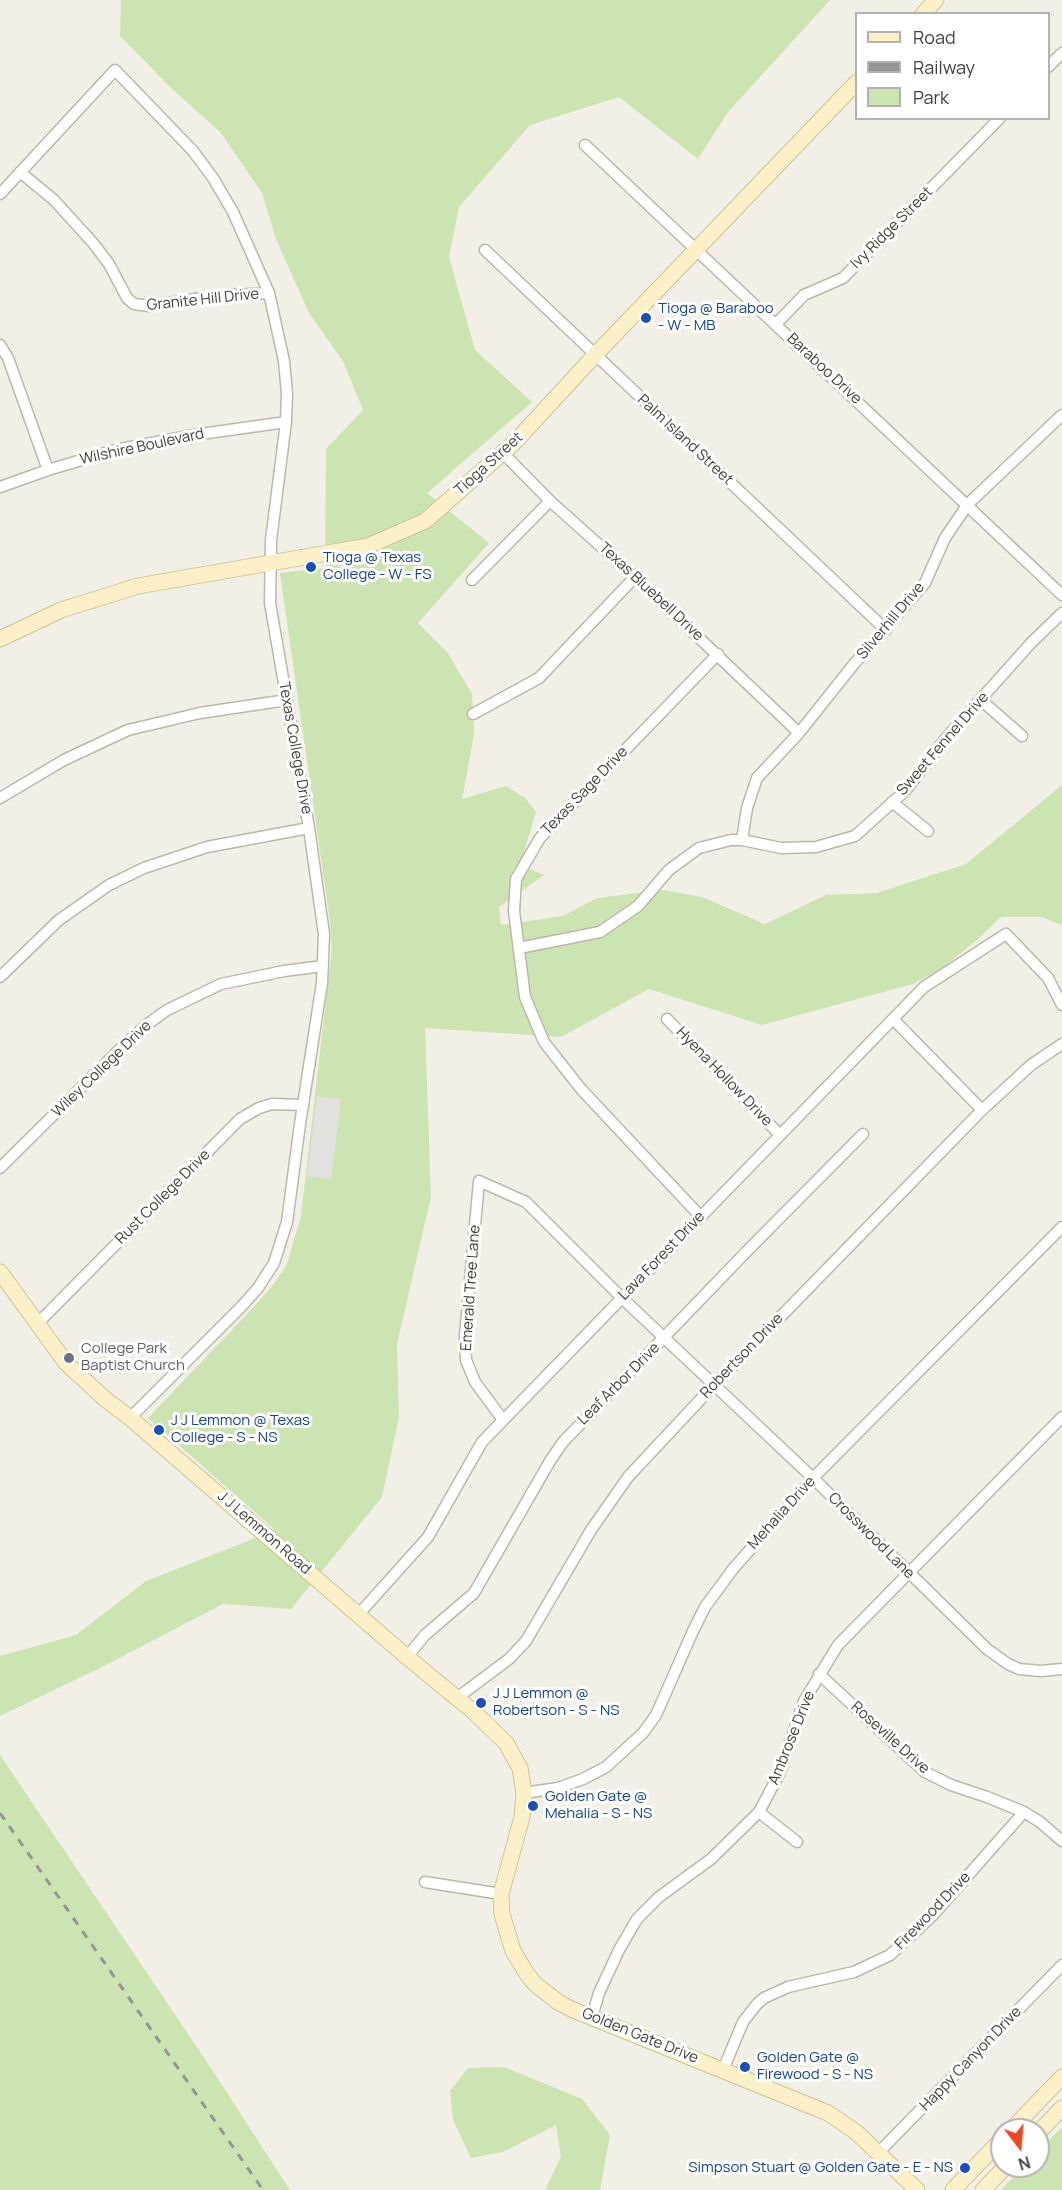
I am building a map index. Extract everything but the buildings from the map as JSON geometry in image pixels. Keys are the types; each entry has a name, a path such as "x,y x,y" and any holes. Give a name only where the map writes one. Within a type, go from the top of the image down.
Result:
{"street":[{"path":"925,12 936,0"},
{"path":"1050,65 1062,53"},
{"name":"Texas College Drive","path":"20,172 115,70 171,126 213,178 250,247 269,293 284,361 287,393 286,422 275,502 270,564 270,603 309,828 324,934 323,966 287,1222 274,1263 258,1288 130,1418"},
{"name":"Tioga Street","path":"0,639 61,610 138,586 368,546 425,521 503,453 855,84"},
{"name":"Ivy Ridge Street","path":"776,324 804,295 843,278 997,120"},
{"name":"Baraboo Drive","path":"585,145 1062,595"},
{"path":"0,194 20,172"},
{"name":"Granite Hill Drive","path":"20,172 54,200 93,243 109,264 127,298 134,304 149,306 215,296 269,293"},
{"name":"Palm Island Street","path":"485,250 886,630"},
{"path":"0,345 8,358 48,470"},
{"name":"Silverhill Drive","path":"742,840 747,808 757,778 799,733 925,583 945,538 968,504 1062,415"},
{"name":"Wilshire Boulevard","path":"0,487 115,450 194,435 286,422"},
{"name":"Texas Bluebell Drive","path":"503,453 550,501 635,576 799,733"},
{"path":"472,580 550,501"},
{"path":"473,714 539,678 635,576"},
{"name":"Sweet Fennel Drive","path":"519,948 600,932 638,906 669,870 699,848 731,840 781,848 816,847 855,836 905,791 946,738 1031,643 1062,613"},
{"name":"Texas Sage Drive","path":"701,1217 581,1089 544,1042 525,998 514,911 516,879 540,838 718,654"},
{"path":"0,798 64,760 128,730 200,713 287,700"},
{"path":"981,700 1022,736"},
{"path":"892,802 928,831"},
{"path":"0,977 59,920 109,885 144,868 207,847 309,828"},
{"name":"Lava Forest Drive","path":"358,1615 428,1537 482,1442 924,987 1006,934 1048,978 1062,1005"},
{"name":"Wiley College Drive","path":"0,1168 118,1051 145,1026 167,1010 221,984 284,971 323,966"},
{"name":"Hyena Hollow Drive","path":"667,1019 780,1135"},
{"path":"893,1019 982,1110"},
{"name":"Robertson Drive","path":"457,1698 502,1665 526,1641 591,1530 611,1498 628,1477 714,1385 982,1110 1031,1065 1062,1044"},
{"name":"Rust College Drive","path":"38,1323 240,1119 272,1104 303,1105"},
{"name":"Leaf Arbor Drive","path":"407,1657 425,1635 474,1593 549,1461 563,1442 863,1134"},
{"name":"Crosswood Lane","path":"479,1181 525,1202 622,1298 813,1478 964,1629 987,1649 1008,1664 1029,1671 1062,1669"},
{"name":"Emerald Tree Lane","path":"479,1181 465,1335 466,1360 475,1382 503,1420"},
{"name":"Mehalia Drive","path":"524,1793 558,1788 583,1779 606,1767 643,1733 656,1715 705,1607 733,1569 813,1478 1062,1227"},
{"name":"J J Lemmon Road","path":"0,1272 66,1363 105,1399 493,1728 506,1743 520,1768 524,1793"},
{"name":"Ambrose Drive","path":"592,2017 599,1993 619,1950 637,1919 659,1896 711,1859 759,1812 779,1774 804,1701 842,1640 1062,1417"},
{"name":"Roseville Drive","path":"819,1674 925,1772 951,1785 1024,1812 1062,1841"},
{"name":"Golden Gate Drive","path":"524,1793 522,1817 501,1894 502,1914 508,1939 526,1974 558,2002 828,2113 856,2132 918,2190"},
{"path":"759,1812 796,1842"},
{"name":"Firewood Drive","path":"723,2070 743,2022 764,1998 788,1987 854,1972 890,1955 933,1915 1024,1812"},
{"path":"425,1882 501,1894"},
{"name":"Happy Canyon Drive","path":"879,2152 1062,1965"},
{"path":"1023,2118 1062,2077"},
{"path":"1050,2120 1062,2108"},
{"path":"953,2190 990,2151"},
{"path":"983,2190 994,2178"}],"green space":[{"path":"121,0 830,0 728,112 698,159 619,97 530,125 459,207 449,257 475,350 532,402 427,493 489,543 418,623 447,652 472,694 474,734 462,799 506,786 525,798 536,812 520,865 544,875 499,907 501,925 563,916 597,898 663,890 702,897 765,924 826,895 877,893 966,864 1062,785 1062,925 1042,917 1001,917 943,968 913,984 762,1025 649,989 561,1037 425,1028 431,1197 397,1344 399,1417 382,1497 291,1609 223,1604 100,1668 0,1716 0,1656 76,1635 146,1581 274,1529 148,1418 252,1309 273,1285 287,1264 301,1216 332,948 280,573 325,568 326,449 363,410 343,361 309,313 276,239 262,193 221,133 169,86 120,36"},
{"path":"0,1755 207,2062 290,2190 0,2190"},
{"path":"504,2067 582,2099 610,2135 600,2190 545,2190 561,2157 556,2125 503,2152 471,2158 453,2120 450,2091 468,2068"},
{"path":"1062,2127 1062,2190 1001,2190 1012,2178 1050,2178 1050,2140"}],"shaded area":[{"path":"317,1096 341,1099 331,1179 307,1176"}],"railway":[{"path":"0,1813 263,2190"}],"place":[{"name":"Tioga @ Baraboo - W - MB","path":"646,318"},
{"name":"Tioga @ Texas College - W - FS","path":"311,567"},
{"name":"College Park Baptist Church","path":"69,1358"},
{"name":"J J Lemmon @ Texas College - S - NS","path":"159,1430"},
{"name":"J J Lemmon @ Robertson - S - NS","path":"481,1703"},
{"name":"Golden Gate @ Mehalia - S - NS","path":"533,1806"},
{"name":"Golden Gate @ Firewood - S - NS","path":"745,2067"},
{"name":"Simpson Stuart @ Golden Gate - E - NS","path":"965,2168"}]}
